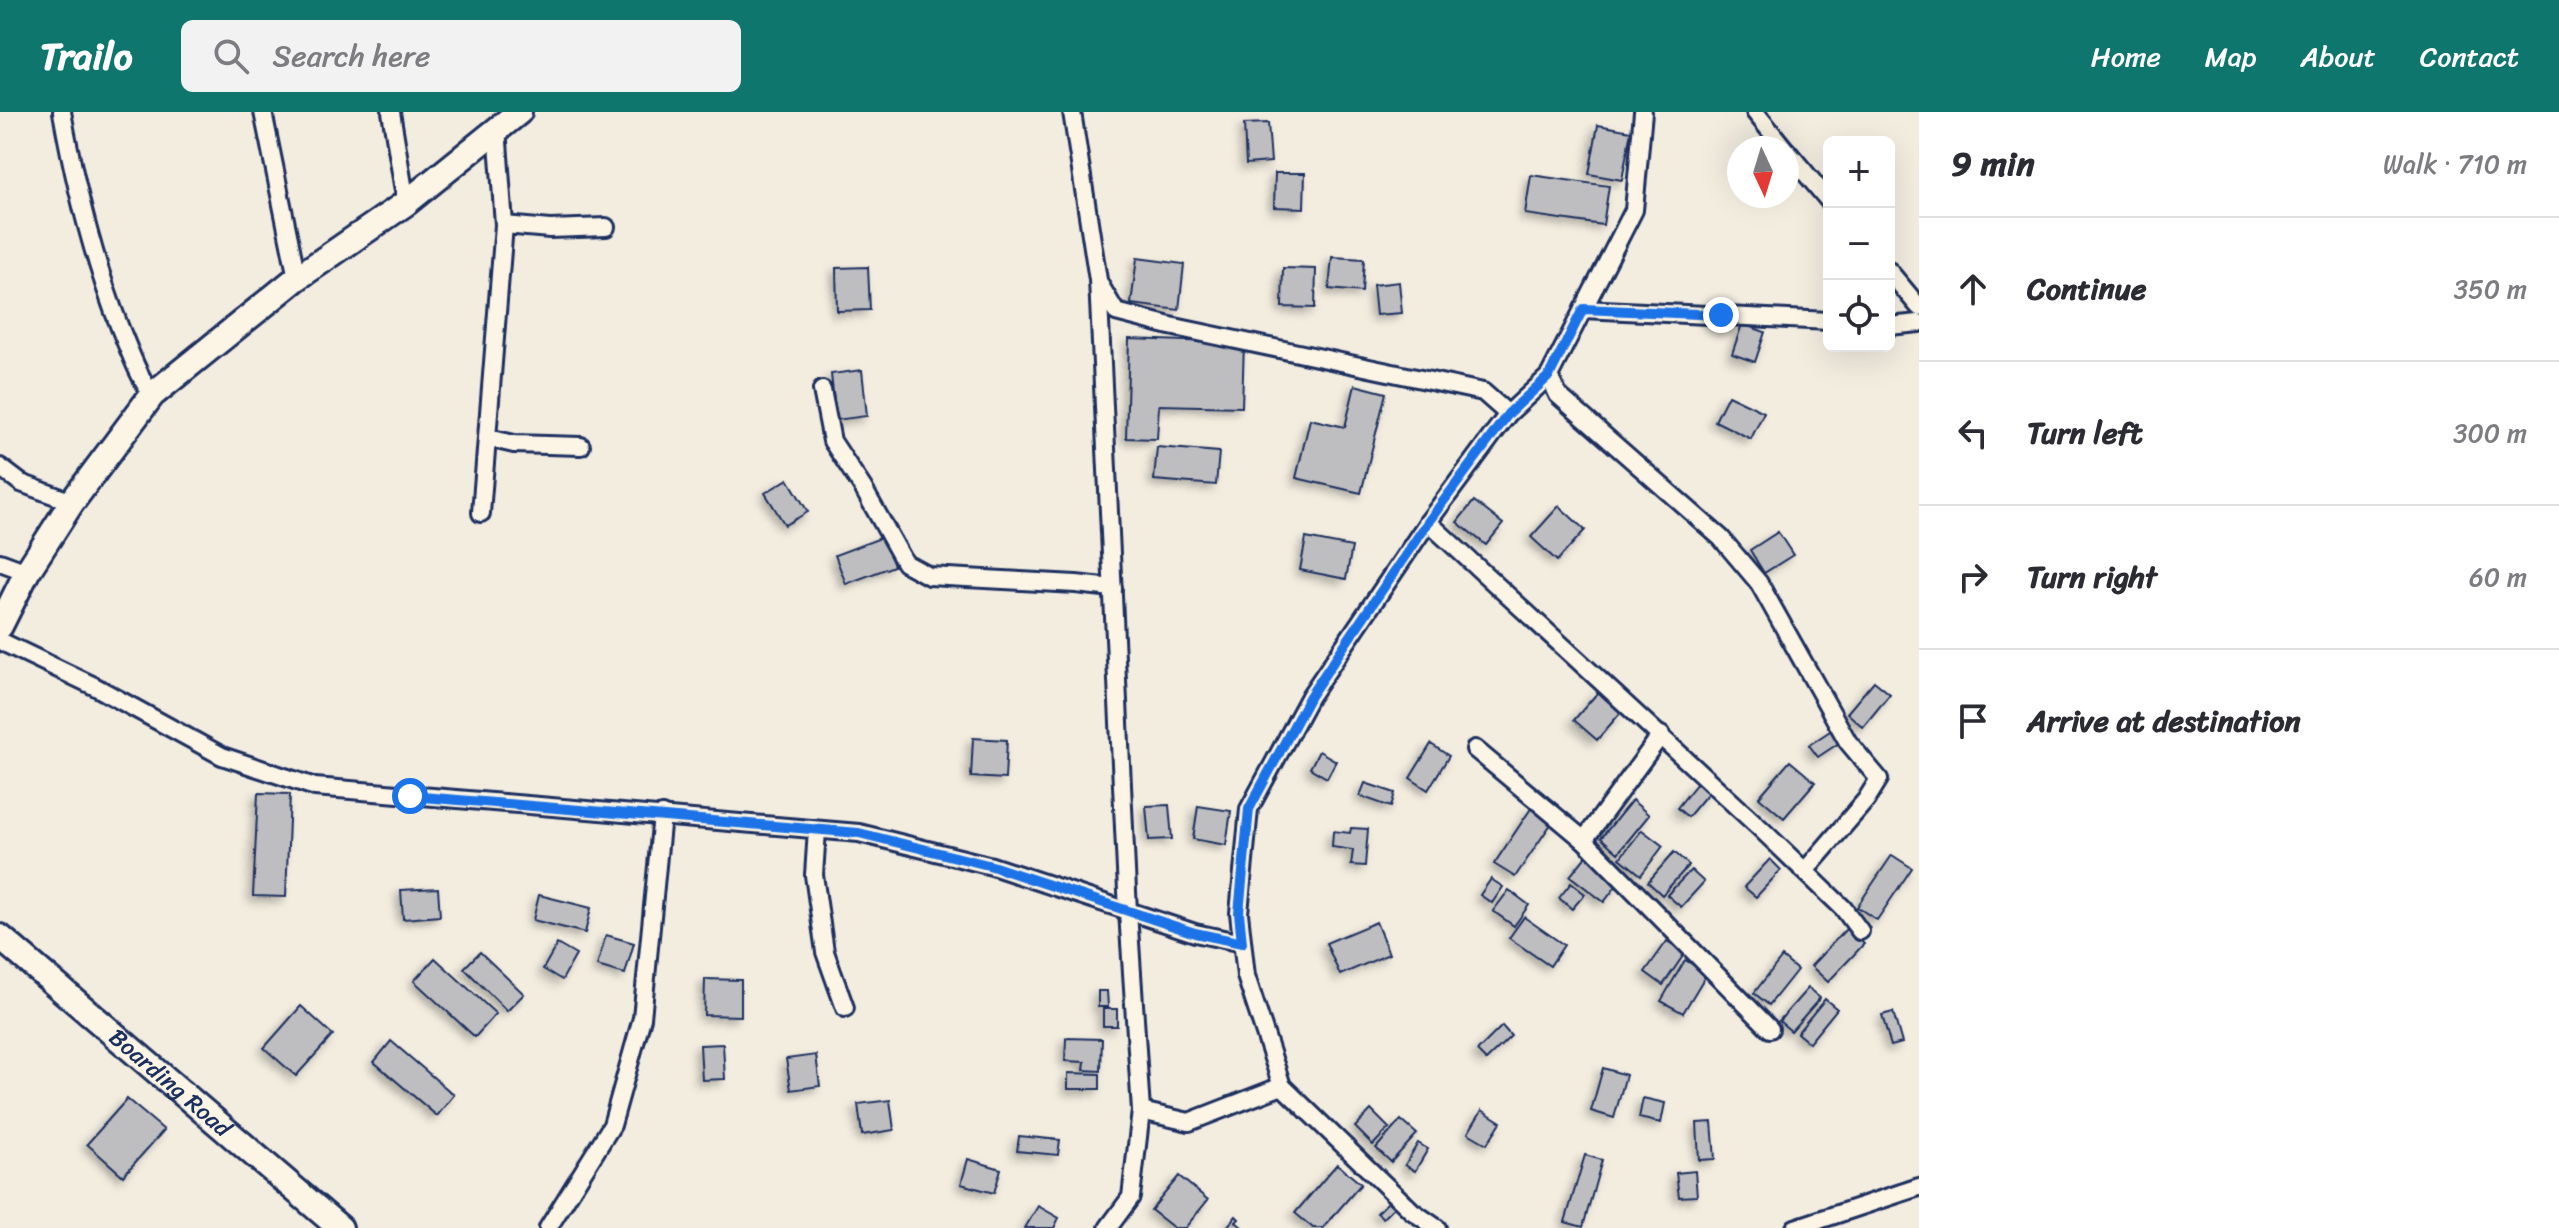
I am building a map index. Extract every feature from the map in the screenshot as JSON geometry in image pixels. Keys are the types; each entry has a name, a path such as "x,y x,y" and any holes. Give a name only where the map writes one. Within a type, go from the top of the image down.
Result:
{"main road":[{"path":"0,626 27,572 72,502 152,395 297,278 406,203 519,112"},
{"name":"Boarding Road","path":"0,937 340,1228"}],"street":[{"path":"62,112 70,159 105,289 136,367 152,395"},
{"path":"263,112 297,278"},
{"path":"391,112 406,203"},
{"path":"1072,112 1098,280 1128,912 1141,1111 1131,1197 1108,1228"},
{"path":"1437,1228 1412,1211 1282,1086 1246,976 1242,943 1239,913 1249,809 1310,696 1428,522 1508,414 1549,376 1634,210 1643,112"},
{"path":"1755,112 1775,136"},
{"path":"481,513 504,225 497,128"},
{"path":"1799,165 1823,194"},
{"path":"504,225 550,229 606,227"},
{"path":"1895,278 1919,307"},
{"path":"1098,280 1116,312 1483,392 1508,414"},
{"path":"1583,309 1823,321"},
{"path":"1895,325 1919,323"},
{"path":"1549,376 1558,395 1721,538 1759,583 1848,742 1879,779 1866,800 1805,871"},
{"path":"822,390 832,441 863,488 905,563 929,576 1113,588"},
{"path":"488,438 514,444 581,446"},
{"path":"0,467 21,483 72,502"},
{"path":"1428,522 1805,871 1843,908 1860,931"},
{"path":"0,562 27,572"},
{"path":"0,641 94,686 222,756 315,787 859,833 992,866 1195,933 1242,943"},
{"path":"1584,840 1661,735"},
{"path":"1475,749 1584,840 1770,1029"},
{"path":"548,1228 612,1125 642,1018 662,815"},
{"path":"817,830 814,875 825,952 845,1008"},
{"path":"1141,1111 1189,1122 1282,1086"},
{"path":"1795,1228 1817,1225 1919,1187"}],"building":[{"path":"1268,123 1271,162 1246,164 1244,124"},
{"path":"1598,125 1631,131 1622,180 1589,174"},
{"path":"1275,173 1305,173 1304,208 1274,207"},
{"path":"1531,175 1609,186 1603,225 1525,214"},
{"path":"1332,257 1364,259 1362,292 1329,289"},
{"path":"1137,258 1184,264 1179,310 1131,304"},
{"path":"868,267 870,310 837,311 836,268"},
{"path":"1283,268 1316,269 1315,308 1282,307"},
{"path":"1399,282 1402,313 1376,315 1373,285"},
{"path":"1742,324 1765,332 1755,362 1732,354"},
{"path":"1129,339 1244,343 1242,407 1159,405 1157,439 1126,438"},
{"path":"862,370 867,416 836,420 831,374"},
{"path":"1355,385 1386,393 1361,493 1296,478 1310,419 1345,427"},
{"path":"1728,395 1764,412 1751,439 1715,421"},
{"path":"1157,447 1219,452 1216,485 1154,480"},
{"path":"788,479 808,512 785,525 765,493"},
{"path":"1474,501 1503,524 1486,545 1457,522"},
{"path":"1559,506 1585,530 1557,561 1531,537"},
{"path":"1778,532 1793,555 1764,573 1750,550"},
{"path":"883,537 894,566 846,584 835,555"},
{"path":"1306,538 1352,547 1346,579 1300,570"},
{"path":"1874,681 1890,694 1863,727 1847,713"},
{"path":"1599,691 1622,711 1597,740 1574,720"},
{"path":"1833,729 1842,741 1818,757 1809,745"},
{"path":"973,738 1007,740 1005,779 971,777"},
{"path":"1431,744 1449,756 1428,790 1410,778"},
{"path":"1319,751 1336,761 1327,778 1310,768"},
{"path":"1790,761 1815,782 1784,818 1759,797"},
{"path":"1365,783 1395,793 1391,807 1360,796"},
{"path":"1697,783 1708,793 1688,817 1677,808"},
{"path":"258,793 290,794 286,897 253,896"},
{"path":"1632,800 1649,815 1618,853 1601,838"},
{"path":"1169,805 1172,839 1149,840 1146,806"},
{"path":"1198,806 1231,811 1226,845 1193,839"},
{"path":"1532,807 1553,821 1515,877 1494,864"},
{"path":"1351,828 1368,829 1365,866 1351,865 1353,850 1332,847 1333,831 1350,833"},
{"path":"1642,830 1663,846 1641,875 1620,858"},
{"path":"1674,852 1689,865 1662,895 1648,882"},
{"path":"1587,855 1620,881 1604,902 1570,876"},
{"path":"1892,855 1912,868 1877,920 1857,907"},
{"path":"1770,859 1781,870 1756,897 1744,887"},
{"path":"1691,870 1704,882 1681,907 1667,895"},
{"path":"1491,879 1503,887 1492,903 1480,895"},
{"path":"1571,883 1585,894 1572,909 1559,898"},
{"path":"438,888 440,916 403,919 401,890"},
{"path":"1509,890 1529,905 1514,926 1493,911"},
{"path":"539,895 591,908 585,933 533,920"},
{"path":"1524,917 1564,945 1550,966 1509,938"},
{"path":"1376,922 1389,954 1340,975 1326,943"},
{"path":"1847,928 1864,944 1828,982 1811,966"},
{"path":"606,935 634,943 625,974 597,966"},
{"path":"1667,941 1685,953 1663,985 1645,972"},
{"path":"557,944 576,955 562,980 543,969"},
{"path":"480,952 524,994 507,1011 464,968"},
{"path":"1782,957 1797,970 1769,1005 1754,993"},
{"path":"435,958 496,1014 475,1037 414,981"},
{"path":"1685,960 1707,973 1683,1013 1661,1001"},
{"path":"705,979 741,980 741,1016 704,1015"},
{"path":"1808,988 1820,998 1791,1031 1779,1021"},
{"path":"1098,991 1107,991 1108,1007 1098,1007"},
{"path":"1825,999 1837,1009 1809,1043 1797,1033"},
{"path":"301,1006 333,1035 296,1076 264,1048"},
{"path":"1103,1009 1117,1009 1117,1026 1103,1026"},
{"path":"1893,1012 1902,1043 1891,1046 1882,1015"},
{"path":"1502,1026 1511,1036 1486,1060 1477,1051"},
{"path":"1066,1038 1102,1039 1101,1071 1084,1070 1085,1062 1065,1061"},
{"path":"391,1041 454,1095 437,1116 374,1062"},
{"path":"723,1044 725,1079 702,1080 700,1045"},
{"path":"816,1055 820,1086 791,1090 786,1059"},
{"path":"1603,1068 1626,1075 1614,1118 1591,1111"},
{"path":"1068,1073 1100,1074 1100,1089 1068,1089"},
{"path":"1643,1098 1665,1103 1661,1123 1639,1118"},
{"path":"127,1099 164,1130 123,1176 87,1144"},
{"path":"890,1100 894,1130 862,1135 858,1104"},
{"path":"1371,1110 1389,1128 1373,1145 1355,1127"},
{"path":"1482,1110 1501,1122 1487,1144 1468,1133"},
{"path":"1401,1120 1417,1134 1391,1162 1376,1148"},
{"path":"1712,1122 1715,1159 1699,1160 1697,1123"},
{"path":"1019,1136 1060,1140 1058,1155 1017,1151"},
{"path":"1418,1143 1428,1149 1415,1171 1405,1165"},
{"path":"1585,1155 1602,1160 1583,1227 1565,1222"},
{"path":"968,1159 1001,1169 994,1193 961,1184"},
{"path":"1337,1164 1361,1184 1323,1228 1313,1228 1295,1213"},
{"path":"1695,1171 1697,1196 1679,1197 1676,1173"},
{"path":"1179,1176 1208,1200 1185,1228 1174,1228 1151,1210"},
{"path":"1388,1202 1394,1207 1383,1218 1377,1213"},
{"path":"1038,1206 1059,1218 1054,1228 1025,1228"},
{"path":"1236,1216 1239,1219 1236,1222 1243,1228 1226,1228"}],"route":[{"path":"410,796 859,833 992,866 1195,933 1242,943 1239,913 1249,809 1310,696 1428,522 1508,414 1549,376 1583,309 1721,315"}]}
